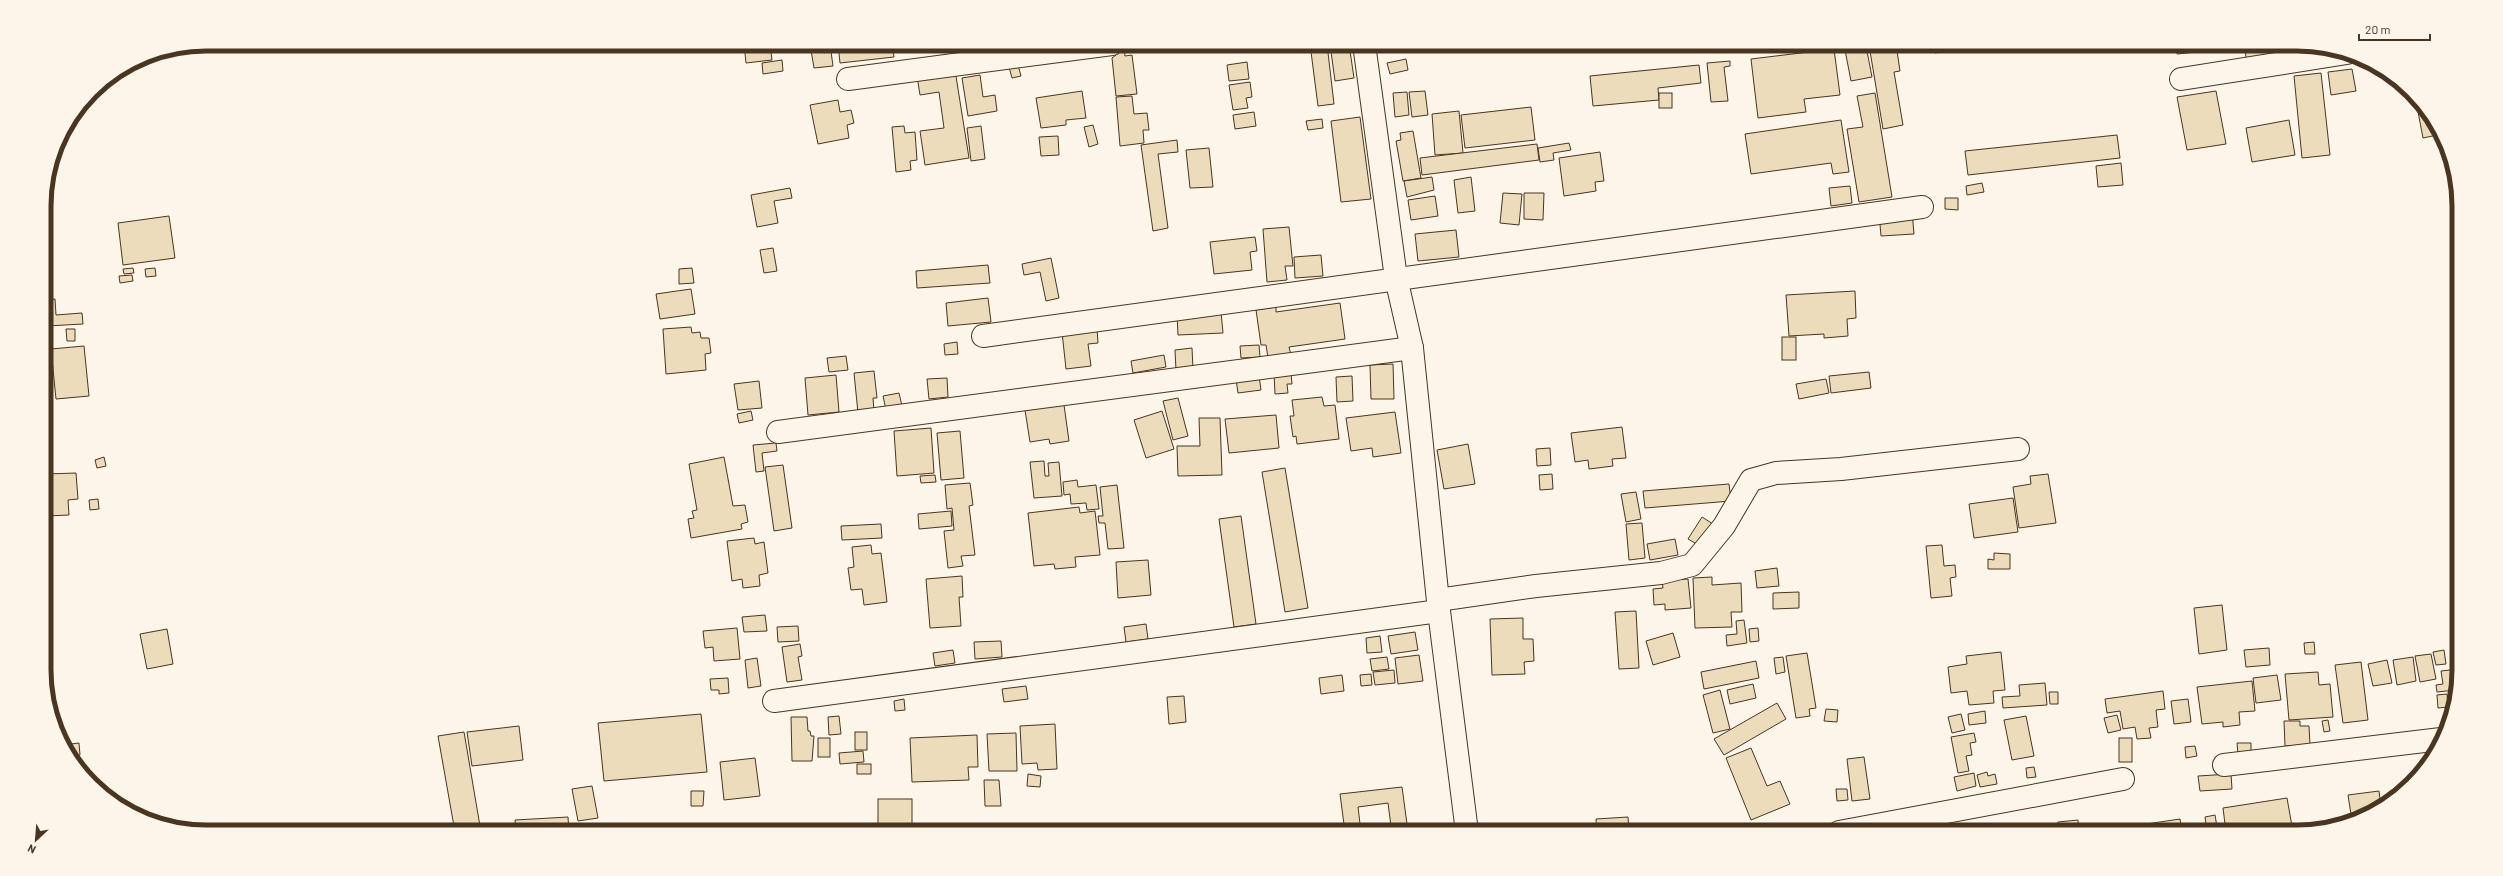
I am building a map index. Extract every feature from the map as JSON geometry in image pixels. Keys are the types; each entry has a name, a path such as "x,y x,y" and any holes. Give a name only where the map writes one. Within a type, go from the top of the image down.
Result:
{"street":[{"path":"848,79 1059,51"},
{"path":"1365,51 1396,278 1412,348 1439,605 1466,825"},
{"path":"2181,79 2333,55"},
{"path":"983,336 1396,278 1922,207"},
{"path":"778,432 1412,348"},
{"path":"774,701 1439,605 1536,586 1661,573 1692,565 1724,526 1751,480 1776,473 1841,469 2018,449"},
{"path":"2224,765 2436,740"},
{"path":"1877,825 2123,779"}],"building":[{"path":"745,51 771,51 772,60 746,63"},
{"path":"811,51 831,51 833,66 814,68"},
{"path":"839,51 893,51 894,57 840,63"},
{"path":"1115,51 1124,51 1125,56 1132,55 1137,94 1116,96 1112,58 1116,55"},
{"path":"1311,51 1328,51 1334,104 1318,106"},
{"path":"1331,51 1350,51 1354,78 1335,81"},
{"path":"1817,51 1834,51 1840,95 1804,99 1806,112 1758,118 1751,59"},
{"path":"1845,51 1867,51 1872,77 1851,81"},
{"path":"1870,51 1897,51 1900,71 1894,72 1903,125 1883,129"},
{"path":"1935,51 1946,51 1935,53"},
{"path":"2177,51 2197,51 2197,52 2177,54"},
{"path":"2245,51 2269,51 2269,56 2246,59"},
{"path":"2274,51 2298,51 2274,53"},
{"path":"1406,59 1408,70 1390,74 1387,63"},
{"path":"782,60 783,71 763,74 762,63"},
{"path":"1730,61 1730,66 1724,67 1728,101 1711,102 1707,63"},
{"path":"1247,62 1249,79 1229,81 1227,65"},
{"path":"1018,65 1021,76 1012,78 1009,67"},
{"path":"1699,65 1701,83 1658,88 1659,100 1593,106 1590,76"},
{"path":"2352,69 2356,91 2331,95 2328,72"},
{"path":"955,70 969,158 925,165 920,131 944,128 939,92 920,95 917,76"},
{"path":"2321,73 2330,155 2302,158 2294,76"},
{"path":"980,75 983,97 995,95 997,111 968,116 962,78"},
{"path":"1250,82 1252,97 1246,98 1248,108 1233,110 1229,85"},
{"path":"1082,91 1086,118 1066,120 1066,125 1041,128 1036,98"},
{"path":"1425,91 1428,115 1412,117 1409,92"},
{"path":"2216,91 2226,144 2187,150 2177,97"},
{"path":"1407,92 1409,115 1395,117 1393,93"},
{"path":"1659,93 1672,93 1672,108 1659,108"},
{"path":"1875,93 1892,197 1859,202 1847,129 1863,127 1857,96"},
{"path":"1132,96 1134,114 1147,113 1149,130 1143,130 1144,143 1120,146 1116,97"},
{"path":"838,100 840,112 851,110 854,123 847,125 849,138 818,144 810,105"},
{"path":"1531,107 1535,140 1465,148 1461,115"},
{"path":"2417,109 2435,135 2423,138"},
{"path":"1459,111 1463,153 1435,155 1432,114"},
{"path":"1254,112 1256,126 1235,129 1233,115"},
{"path":"1360,117 1371,199 1341,202 1331,121"},
{"path":"1322,119 1323,128 1308,130 1306,121"},
{"path":"1841,120 1849,172 1833,174 1831,163 1751,174 1745,134"},
{"path":"2289,120 2295,155 2252,162 2246,128"},
{"path":"1093,125 1098,144 1089,147 1084,127"},
{"path":"904,126 905,133 915,132 917,160 910,161 911,170 896,172 892,127"},
{"path":"981,126 985,159 971,161 967,128"},
{"path":"1413,131 1421,178 1403,181 1396,141 1401,140 1400,133"},
{"path":"2117,135 2120,158 1968,175 1965,151"},
{"path":"1058,136 1059,155 1041,156 1039,137"},
{"path":"1177,140 1178,152 1158,154 1168,228 1153,231 1141,145"},
{"path":"1569,143 1571,150 1553,153 1554,160 1540,162 1538,148"},
{"path":"1537,144 1539,160 1422,175 1420,158"},
{"path":"1209,148 1213,187 1190,188 1186,150"},
{"path":"1600,152 1604,181 1595,182 1596,191 1564,196 1559,158"},
{"path":"2121,163 2123,185 2098,187 2096,166"},
{"path":"1432,177 1434,190 1407,197 1404,181"},
{"path":"1471,177 1475,211 1458,213 1454,180"},
{"path":"1982,183 1984,192 1967,195 1966,186"},
{"path":"1850,186 1852,203 1831,206 1829,188"},
{"path":"790,188 792,198 774,201 778,223 757,227 751,195"},
{"path":"1503,193 1522,194 1519,225 1500,223"},
{"path":"1524,193 1544,193 1543,220 1524,219"},
{"path":"1435,196 1438,216 1411,220 1408,200"},
{"path":"1945,198 1958,198 1958,210 1945,209"},
{"path":"1912,211 1914,234 1881,236 1879,213"},
{"path":"169,216 175,258 123,265 118,223"},
{"path":"1289,227 1293,266 1285,266 1287,280 1267,282 1263,229"},
{"path":"1456,230 1459,257 1418,261 1415,234"},
{"path":"1255,237 1257,251 1250,252 1252,270 1214,274 1210,242"},
{"path":"773,248 777,271 764,273 760,250"},
{"path":"1321,255 1323,276 1295,278 1294,257"},
{"path":"1051,258 1059,298 1046,301 1040,272 1024,275 1022,264"},
{"path":"988,265 990,283 917,288 916,271"},
{"path":"133,268 134,273 124,274 123,269"},
{"path":"155,268 156,276 146,277 145,269"},
{"path":"692,268 694,283 679,284 679,269"},
{"path":"132,275 133,281 120,283 119,276"},
{"path":"691,289 695,314 660,319 656,294"},
{"path":"1855,291 1856,318 1847,319 1848,336 1824,338 1824,334 1789,336 1786,295"},
{"path":"988,298 991,322 948,326 946,303"},
{"path":"51,299 55,299 56,315 82,313 83,324 51,326"},
{"path":"1340,303 1345,339 1289,347 1291,355 1268,358 1266,345 1261,345 1256,310 1276,307 1276,312"},
{"path":"1221,312 1223,333 1178,335 1177,314"},
{"path":"691,327 692,333 700,332 701,338 709,338 711,353 705,354 706,370 666,374 663,329"},
{"path":"1097,328 1098,343 1088,344 1091,366 1066,369 1062,332"},
{"path":"66,329 75,329 75,341 67,341"},
{"path":"1782,337 1796,337 1796,360 1782,360"},
{"path":"957,342 958,354 945,355 944,344"},
{"path":"1259,345 1260,357 1241,358 1240,346"},
{"path":"84,346 89,396 56,399 51,349"},
{"path":"1192,348 1193,369 1176,370 1175,350"},
{"path":"1164,355 1166,367 1133,373 1131,361"},
{"path":"846,356 848,370 829,372 827,358"},
{"path":"1393,364 1394,399 1371,399 1370,365"},
{"path":"874,371 877,398 873,398 874,411 858,413 854,373"},
{"path":"1869,372 1871,388 1831,393 1829,376"},
{"path":"1291,373 1292,384 1287,384 1288,393 1275,394 1274,374"},
{"path":"836,375 839,412 808,415 805,378"},
{"path":"1259,376 1261,390 1238,393 1236,379"},
{"path":"1352,376 1353,401 1337,402 1336,377"},
{"path":"947,378 948,397 929,399 927,379"},
{"path":"1826,379 1829,393 1799,399 1796,384"},
{"path":"759,381 762,408 738,410 734,384"},
{"path":"899,393 902,406 886,410 883,396"},
{"path":"1322,397 1324,406 1335,405 1339,439 1297,444 1296,436 1293,437 1290,416 1294,416 1292,400"},
{"path":"1178,398 1188,436 1173,440 1163,401"},
{"path":"1064,405 1069,441 1050,444 1049,439 1030,442 1025,410"},
{"path":"751,411 753,420 739,423 737,414"},
{"path":"1162,411 1174,449 1146,458 1134,420"},
{"path":"1395,412 1401,453 1373,457 1372,448 1351,451 1346,418"},
{"path":"1276,415 1279,448 1229,453 1225,419"},
{"path":"1199,418 1220,418 1222,475 1178,476 1177,446 1200,446"},
{"path":"1622,427 1626,458 1612,459 1613,466 1589,469 1588,460 1575,462 1571,433"},
{"path":"931,428 934,473 897,476 894,431"},
{"path":"960,431 964,478 941,480 937,433"},
{"path":"776,443 777,451 762,453 764,471 756,472 753,445"},
{"path":"1468,444 1475,484 1444,489 1437,450"},
{"path":"1550,448 1551,465 1537,466 1536,449"},
{"path":"104,457 106,466 97,468 95,460"},
{"path":"724,457 733,506 745,505 748,522 741,524 742,529 691,538 688,519 694,518 692,511 697,510 689,464"},
{"path":"1044,461 1045,476 1049,476 1048,463 1059,462 1062,496 1034,498 1030,462"},
{"path":"783,465 792,528 774,531 765,467"},
{"path":"1285,468 1308,608 1285,612 1262,472"},
{"path":"76,473 78,499 68,500 69,515 51,516 51,474"},
{"path":"1552,474 1553,489 1540,490 1539,475"},
{"path":"2048,474 2056,523 2019,528 2013,487 2031,484 2030,476"},
{"path":"935,475 936,482 921,483 920,476"},
{"path":"1077,480 1078,487 1096,485 1099,509 1087,510 1086,503 1071,504 1070,494 1064,495 1063,482"},
{"path":"970,483 973,505 969,506 975,555 961,556 963,566 948,568 944,531 954,530 952,508 947,509 945,485"},
{"path":"1729,484 1731,501 1645,508 1643,491"},
{"path":"1117,485 1124,548 1108,549 1105,523 1099,523 1098,516 1103,516 1100,487"},
{"path":"1636,492 1641,519 1626,522 1621,494"},
{"path":"2013,498 2018,532 1974,538 1969,504"},
{"path":"98,499 99,509 90,510 89,500"},
{"path":"1079,507 1080,513 1095,511 1100,555 1075,557 1076,567 1055,569 1054,564 1034,566 1028,513"},
{"path":"951,511 952,526 919,529 918,514"},
{"path":"1241,516 1256,624 1234,627 1219,519"},
{"path":"1702,517 1713,524 1700,546 1688,539"},
{"path":"1642,523 1645,558 1629,560 1626,524"},
{"path":"881,524 882,538 842,540 841,526"},
{"path":"754,538 755,544 764,542 768,573 759,575 760,586 743,588 742,579 732,581 727,541"},
{"path":"1675,539 1678,555 1650,560 1647,544"},
{"path":"871,545 872,554 881,553 887,602 864,605 862,589 851,590 848,568 854,567 852,547"},
{"path":"1942,545 1944,566 1955,565 1956,577 1950,578 1952,596 1931,598 1926,546"},
{"path":"1994,553 2010,554 2010,569 1988,569 1988,559 1994,560"},
{"path":"1148,560 1151,595 1118,598 1116,562"},
{"path":"1777,568 1779,586 1757,588 1755,571"},
{"path":"962,576 963,597 959,597 961,626 930,628 926,579"},
{"path":"1712,577 1712,585 1741,583 1742,612 1731,612 1732,627 1695,628 1693,578"},
{"path":"1688,579 1691,608 1665,610 1665,604 1654,605 1653,589 1663,588 1662,581"},
{"path":"1799,592 1799,608 1773,609 1773,593"},
{"path":"2222,605 2227,650 2199,654 2194,608"},
{"path":"1636,611 1639,668 1619,669 1615,612"},
{"path":"765,615 767,631 744,632 742,617"},
{"path":"1523,618 1523,639 1533,639 1534,661 1524,662 1525,674 1492,675 1490,619"},
{"path":"1744,620 1747,643 1727,646 1726,635 1737,634 1736,621"},
{"path":"1146,624 1148,639 1126,642 1124,627"},
{"path":"798,626 799,641 778,642 777,627"},
{"path":"737,628 740,659 714,661 713,647 705,648 703,631"},
{"path":"1758,628 1759,641 1750,642 1749,629"},
{"path":"167,629 173,664 147,669 140,634"},
{"path":"1415,632 1418,650 1391,654 1388,636"},
{"path":"1673,633 1680,657 1653,665 1646,641"},
{"path":"1380,636 1382,652 1367,653 1366,638"},
{"path":"1001,641 1002,657 975,659 974,642"},
{"path":"2314,642 2315,654 2305,654 2304,643"},
{"path":"800,644 802,656 798,657 802,680 787,682 782,647"},
{"path":"2269,648 2270,665 2246,667 2244,650"},
{"path":"953,650 955,663 935,666 933,653"},
{"path":"2444,650 2446,664 2436,665 2433,652"},
{"path":"2001,652 2005,690 1993,691 1994,703 1969,705 1967,691 1951,693 1948,667 1967,664 1966,656"},
{"path":"1807,653 1816,708 1809,709 1810,716 1796,718 1786,656"},
{"path":"2431,654 2436,679 2420,682 2415,656"},
{"path":"1419,655 1423,681 1398,684 1395,658"},
{"path":"1387,657 1389,669 1372,671 1370,659"},
{"path":"1783,657 1785,672 1776,674 1774,658"},
{"path":"2413,657 2416,681 2397,685 2393,660"},
{"path":"757,658 761,686 748,688 745,660"},
{"path":"2387,660 2392,683 2373,686 2368,664"},
{"path":"1756,661 1759,678 1704,689 1701,672"},
{"path":"2361,662 2368,720 2343,723 2335,665"},
{"path":"1394,670 1395,683 1375,685 1373,672"},
{"path":"2452,670 2451,691 2437,692 2436,685 2443,684 2441,671"},
{"path":"2318,672 2319,685 2330,684 2333,717 2289,720 2285,674"},
{"path":"1371,674 1372,685 1361,686 1360,675"},
{"path":"1342,675 1344,691 1321,694 1319,678"},
{"path":"2277,675 2281,700 2256,703 2253,678"},
{"path":"728,678 729,693 719,694 719,690 711,690 710,679"},
{"path":"2252,681 2255,711 2239,712 2240,725 2223,727 2223,722 2202,724 2197,687"},
{"path":"2045,683 2047,705 2003,708 2002,697 2020,696 2019,685"},
{"path":"1753,684 1756,698 1730,704 1727,690"},
{"path":"1026,686 1028,699 1004,702 1002,689"},
{"path":"1720,690 1730,729 1713,733 1703,695"},
{"path":"2163,691 2165,709 2156,710 2158,727 2149,728 2151,738 2137,739 2135,727 2123,729 2120,711 2107,713 2105,699"},
{"path":"2049,692 2058,692 2058,704 2050,704"},
{"path":"2447,694 2448,707 2438,708 2437,695"},
{"path":"1184,696 1186,722 1169,724 1167,697"},
{"path":"904,699 905,710 895,711 894,701"},
{"path":"2188,699 2191,722 2174,724 2171,701"},
{"path":"1777,703 1786,719 1724,755 1714,739"},
{"path":"1826,709 1838,710 1837,722 1824,721"},
{"path":"1985,711 1986,723 1969,725 1968,714"},
{"path":"701,714 707,772 604,781 598,723"},
{"path":"1961,714 1965,730 1952,733 1948,717"},
{"path":"2117,715 2121,730 2108,733 2104,718"},
{"path":"839,716 841,734 829,735 828,717"},
{"path":"2026,716 2034,756 2012,760 2004,720"},
{"path":"791,717 807,717 808,731 810,731 811,736 814,736 812,761 792,761"},
{"path":"2328,720 2330,731 2324,732 2322,721"},
{"path":"2284,721 2300,721 2300,726 2309,726 2310,745 2285,746"},
{"path":"1055,724 1057,769 1038,770 1037,763 1022,764 1020,726"},
{"path":"519,726 523,760 472,766 467,732"},
{"path":"464,732 480,825 454,825 438,736"},
{"path":"855,732 867,732 867,750 855,750"},
{"path":"1016,733 1017,771 989,771 987,734"},
{"path":"1974,733 1976,742 1970,743 1972,755 1966,756 1969,771 1958,773 1951,737"},
{"path":"977,735 978,767 968,767 969,780 912,782 910,738"},
{"path":"818,738 830,738 830,757 818,757"},
{"path":"2119,738 2132,738 2132,762 2119,762"},
{"path":"79,743 80,755 77,756 70,744"},
{"path":"2237,743 2251,743 2251,753 2238,754"},
{"path":"2195,746 2197,756 2186,758 2185,747"},
{"path":"1751,748 1767,786 1780,781 1790,804 1751,820 1726,758"},
{"path":"863,751 864,762 840,764 839,753"},
{"path":"1864,757 1870,799 1852,801 1847,759"},
{"path":"755,758 760,796 724,800 720,762"},
{"path":"857,764 871,764 871,774 857,774"},
{"path":"2034,767 2036,777 2027,778 2026,768"},
{"path":"1987,772 1988,776 1995,774 1997,784 1980,787 1977,775"},
{"path":"1974,773 1976,786 1957,791 1954,777"},
{"path":"1028,774 1041,776 1040,787 1027,786"},
{"path":"2231,774 2232,789 2200,791 2198,776"},
{"path":"984,780 999,780 1001,806 985,806"},
{"path":"592,786 598,818 578,821 572,789"},
{"path":"1402,787 1407,824 1391,825 1388,803 1358,807 1360,825 1344,825 1340,794"},
{"path":"1836,789 1847,789 1848,800 1837,801"},
{"path":"691,791 704,791 703,806 691,806"},
{"path":"2379,791 2380,801 2351,815 2348,795"},
{"path":"2287,798 2292,825 2225,825 2223,808"},
{"path":"878,799 912,799 912,825 878,825"},
{"path":"2215,815 2217,825 2206,825 2205,817"},
{"path":"568,817 569,825 515,825 515,820"},
{"path":"1628,817 1629,825 1596,825 1596,819"},
{"path":"2180,819 2181,825 2140,825"},
{"path":"2078,820 2078,825 2058,825 2058,822"}]}
